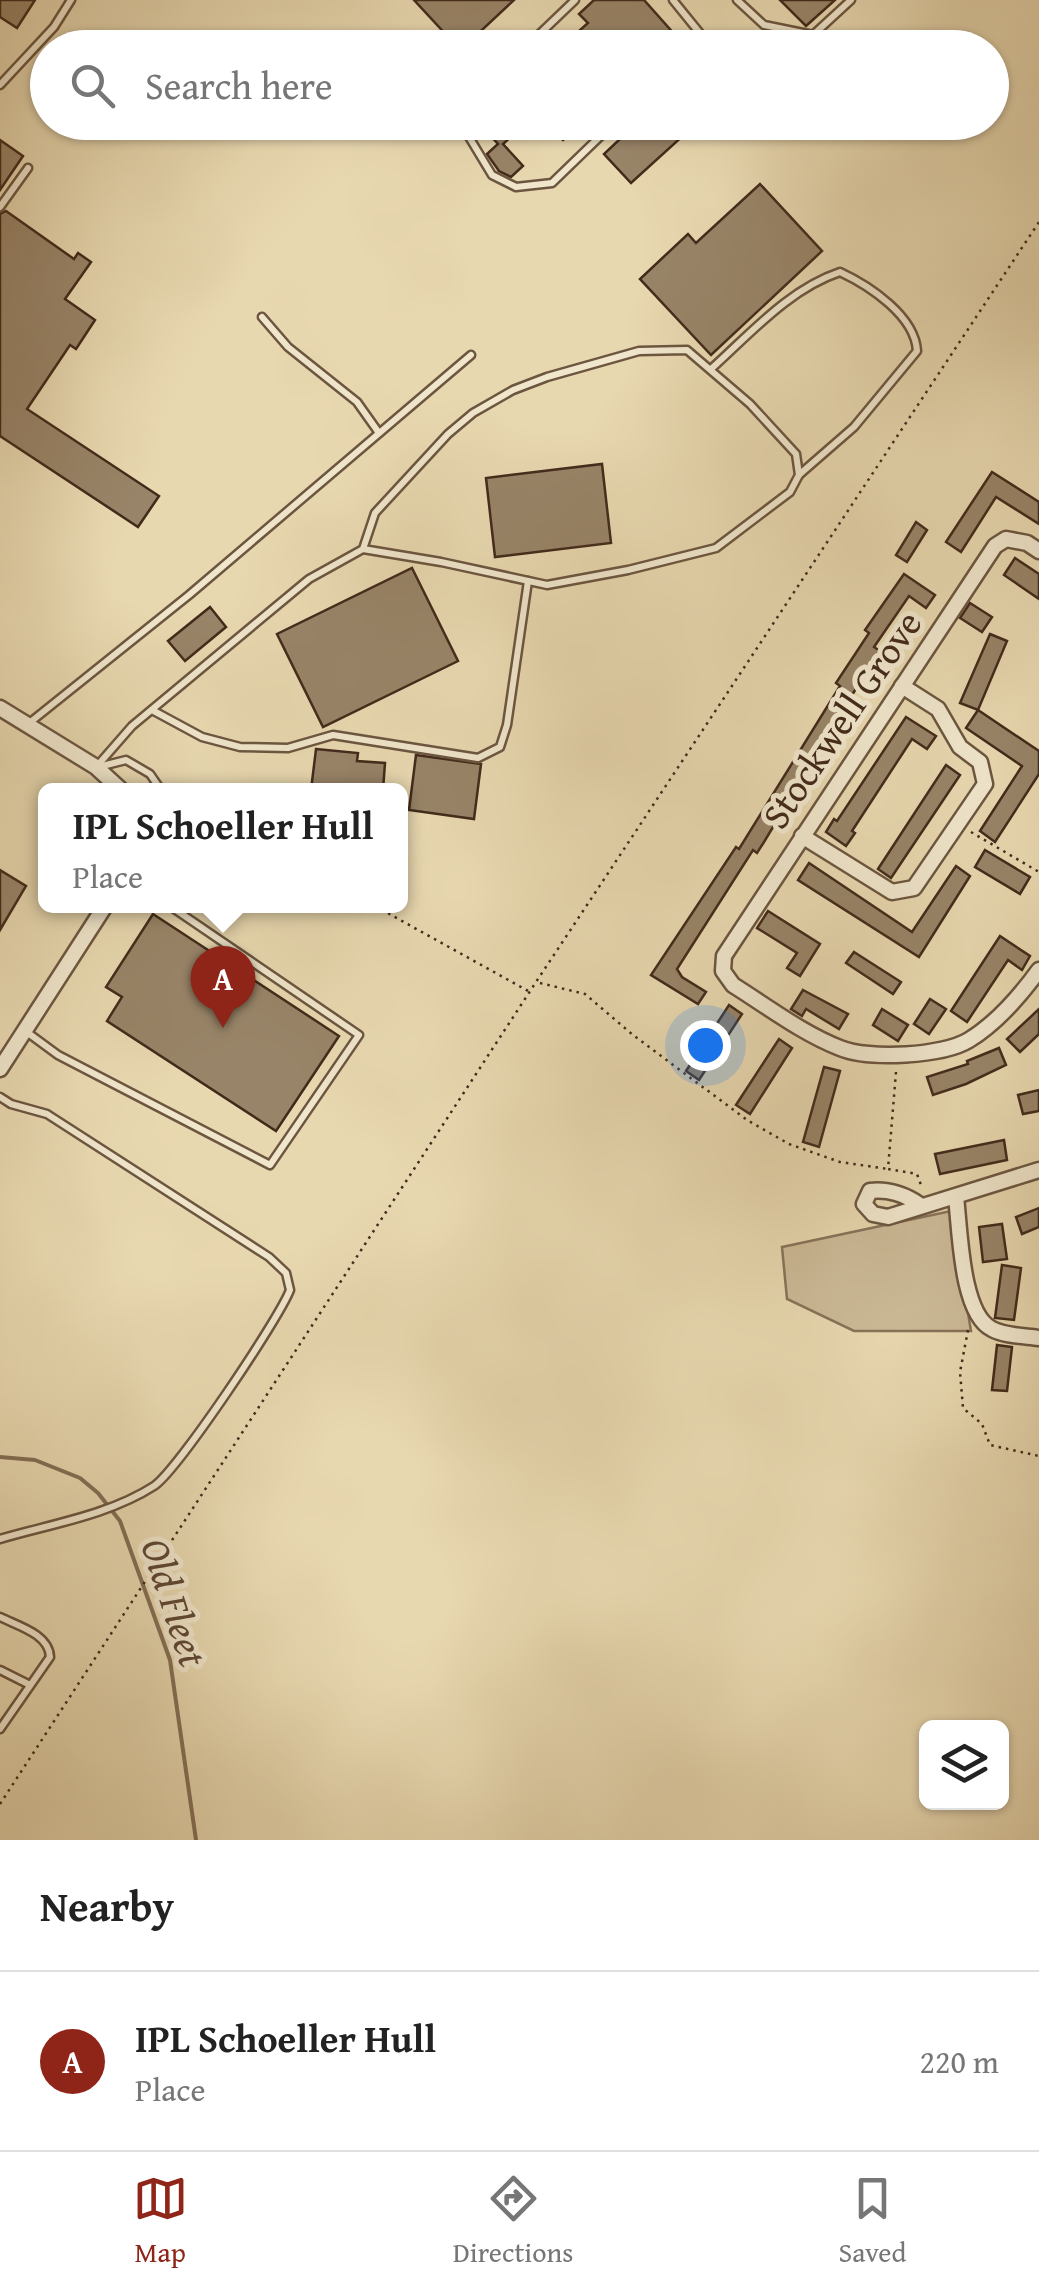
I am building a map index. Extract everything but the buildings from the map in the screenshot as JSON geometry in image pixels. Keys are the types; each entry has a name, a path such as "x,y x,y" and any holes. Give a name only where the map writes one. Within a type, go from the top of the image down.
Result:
{"street":[{"name":"Stockwell Grove","path":"898,1057 842,1049 733,985 723,971 724,956 995,546 1006,540 1027,543 1039,551"},
{"path":"802,836 892,892 914,888 985,784 980,762 960,747 938,709 902,686"},
{"path":"0,708 96,767 114,783"},
{"path":"0,1069 100,913"},
{"path":"898,1057 966,1042 1018,1000 1039,970"},
{"path":"924,1204 1039,1170"},
{"path":"956,1197 970,1305 996,1332 1039,1338"}],"lane":[{"path":"51,30 71,0"},
{"path":"544,30 575,0"},
{"path":"673,0 698,30"},
{"path":"737,0 764,25 791,30"},
{"path":"817,30 851,0"},
{"path":"0,84 30,52"},
{"path":"471,140 492,175 516,187 552,183 596,140"},
{"path":"0,207 28,168"},
{"path":"96,767 132,726 309,579 363,550 547,585 716,548 790,492 799,475 854,427 917,351 916,336 900,314 840,272 821,278 780,307 711,369"},
{"path":"262,318 288,347 357,402 379,433"},
{"path":"363,550 375,513 408,475 473,413 513,390 639,351 687,350 750,404 796,454 799,475"},
{"path":"27,725 188,595 471,355"},
{"path":"152,710 202,737 240,747 288,748 333,735 478,758 500,747 508,725 528,581"},
{"path":"96,767 126,760 158,783"},
{"path":"24,1030 58,1054 270,1165 360,1035 180,913"},
{"path":"0,1097 48,1114 269,1257 286,1273 290,1290 178,1461 159,1483 103,1510 0,1539"},
{"path":"0,1617 44,1640 50,1649 50,1657 1,1727"},
{"path":"0,1670 30,1685"}],"path":[{"path":"0,1804 536,982 1039,222"},
{"path":"959,823 1039,872"},
{"path":"387,913 530,992"},
{"path":"536,982 585,994 747,1120 788,1144 840,1162 917,1174 924,1204"},
{"path":"888,1169 898,1057"},
{"path":"977,1316 965,1334 960,1372 963,1408 982,1424 990,1445 1039,1456"}],"shaded area":[{"path":"951,1211 971,1331 854,1331 787,1299 782,1247"}],"waterway":[{"name":"Old Fleet","path":"0,1457 35,1460 80,1478 120,1521 170,1660 196,1840"}],"place":[{"name":"IPL Schoeller Hull","path":"223,1028"}]}
